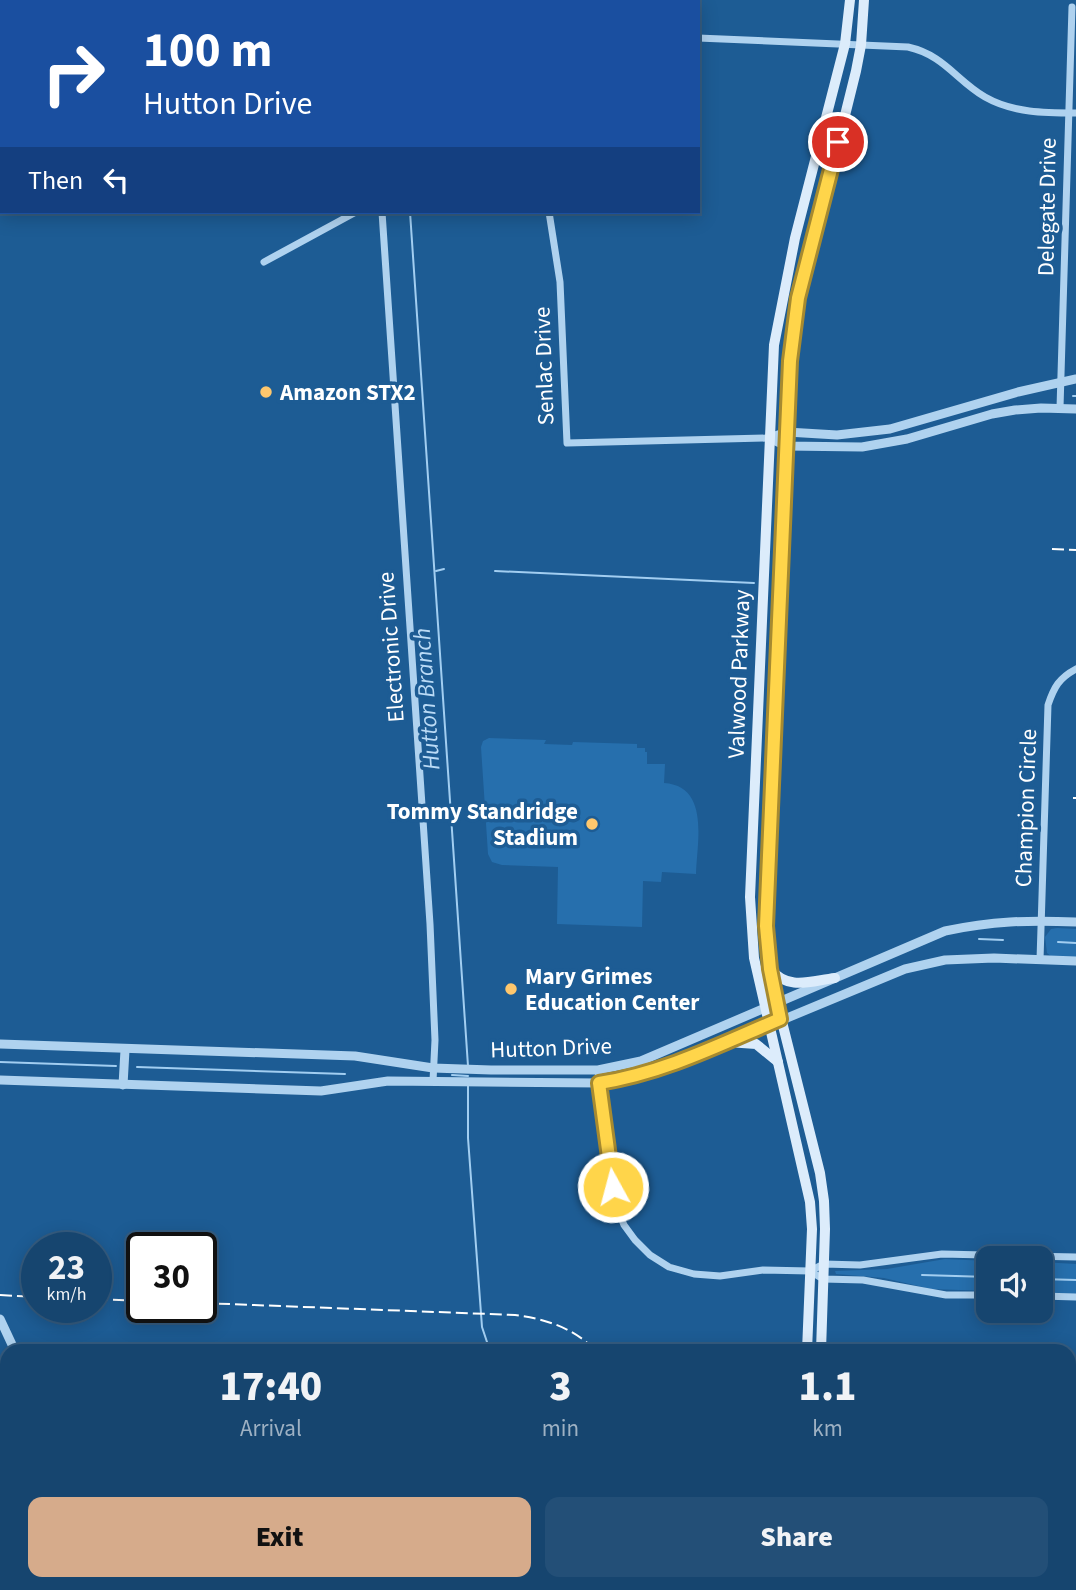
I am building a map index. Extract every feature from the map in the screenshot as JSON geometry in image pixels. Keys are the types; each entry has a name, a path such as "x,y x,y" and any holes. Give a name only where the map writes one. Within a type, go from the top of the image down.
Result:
{"main road":[{"name":"Valwood Parkway","path":"807,1344 812,1228 810,1202 754,958 751,923 754,795 773,355 777,323 845,44 850,0"},
{"name":"Valwood Parkway","path":"821,1344 824,1201 820,1173 780,1019 770,969 766,926 793,325 861,45 864,0"},
{"path":"810,184 826,188"},
{"path":"777,323 793,325"},
{"path":"763,596 779,596"},
{"path":"754,795 771,795"},
{"path":"770,969 786,982 796,984 835,978"},
{"path":"728,1042 756,1044 779,1064"}],"street":[{"name":"Delegate Drive","path":"1060,408 1072,113 1072,7"},
{"path":"700,38 897,45 921,50 940,59 980,94 996,103 1023,110 1072,113"},
{"path":"264,262 352,214"},
{"name":"Electronic Drive","path":"382,214 430,924 435,1040 433,1081"},
{"name":"Senlac Drive","path":"549,214 561,282 567,443 769,438 787,432 837,435 871,432 910,425 1018,392 1076,379"},
{"name":"Senlac Drive","path":"769,438 786,446 862,447 914,437 1002,412 1041,408 1076,409"},
{"path":"910,425 914,437"},
{"name":"Champion Circle","path":"1040,960 1048,705 1053,689 1061,677 1076,669"},
{"name":"Hutton Drive","path":"0,1044 355,1056 446,1069 598,1070 641,1061 945,931 1014,920 1076,922"},
{"name":"Hutton Drive","path":"0,1080 321,1090 388,1081 599,1083 643,1075 905,969 945,960 994,958 1076,961"},
{"path":"123,1085 125,1050"},
{"path":"598,1070 618,1210 630,1234 645,1250 675,1269 711,1276 763,1270 810,1270 824,1264 860,1265 942,1254 1076,1257"},
{"path":"810,1270 823,1279 863,1280 946,1295 976,1295"},
{"path":"1053,1296 1076,1297"},
{"path":"0,1319 12,1344"}],"shaded area":[{"name":"Tommy Standridge Stadium","path":"489,738 546,740 544,744 637,744 637,748 645,748 647,764 665,764 664,783 679,786 689,794 695,805 698,818 696,874 662,872 661,882 643,881 642,927 557,924 558,867 502,865 492,862 488,854 481,747 483,741"},
{"path":"1051,929 1076,929 1076,958 1052,957 1047,953 1045,937"},
{"path":"945,1259 976,1260 976,1291 931,1289 884,1278 836,1274 835,1271 887,1269"},
{"path":"1053,1263 1076,1264 1076,1294 1053,1293"}],"waterway":[{"name":"Hutton Branch","path":"410,214 468,1066"},
{"path":"436,571 444,569"},
{"path":"495,571 754,583"},
{"path":"979,939 1003,940"},
{"path":"1058,942 1076,943"},
{"path":"0,1062 116,1066"},
{"path":"137,1067 345,1074"},
{"path":"452,1075 468,1076"},
{"name":"Hutton Branch","path":"468,1086 468,1138 482,1327 488,1344"},
{"path":"922,1275 976,1277"},
{"path":"1053,1279 1076,1280"}],"railway":[{"path":"1052,549 1076,550"},
{"path":"0,1295 21,1296"},
{"path":"112,1300 126,1300"},
{"path":"217,1304 515,1315 559,1326 588,1344"}],"place":[{"name":"Amazon STX2","path":"266,392"},
{"name":"Tommy Standridge Stadium","path":"592,824"},
{"name":"Mary Grimes Education Center","path":"511,989"}],"route":[{"path":"613,1187 599,1083 643,1075 681,1062 780,1019 770,969 766,926 790,361 798,298 838,142"}]}
